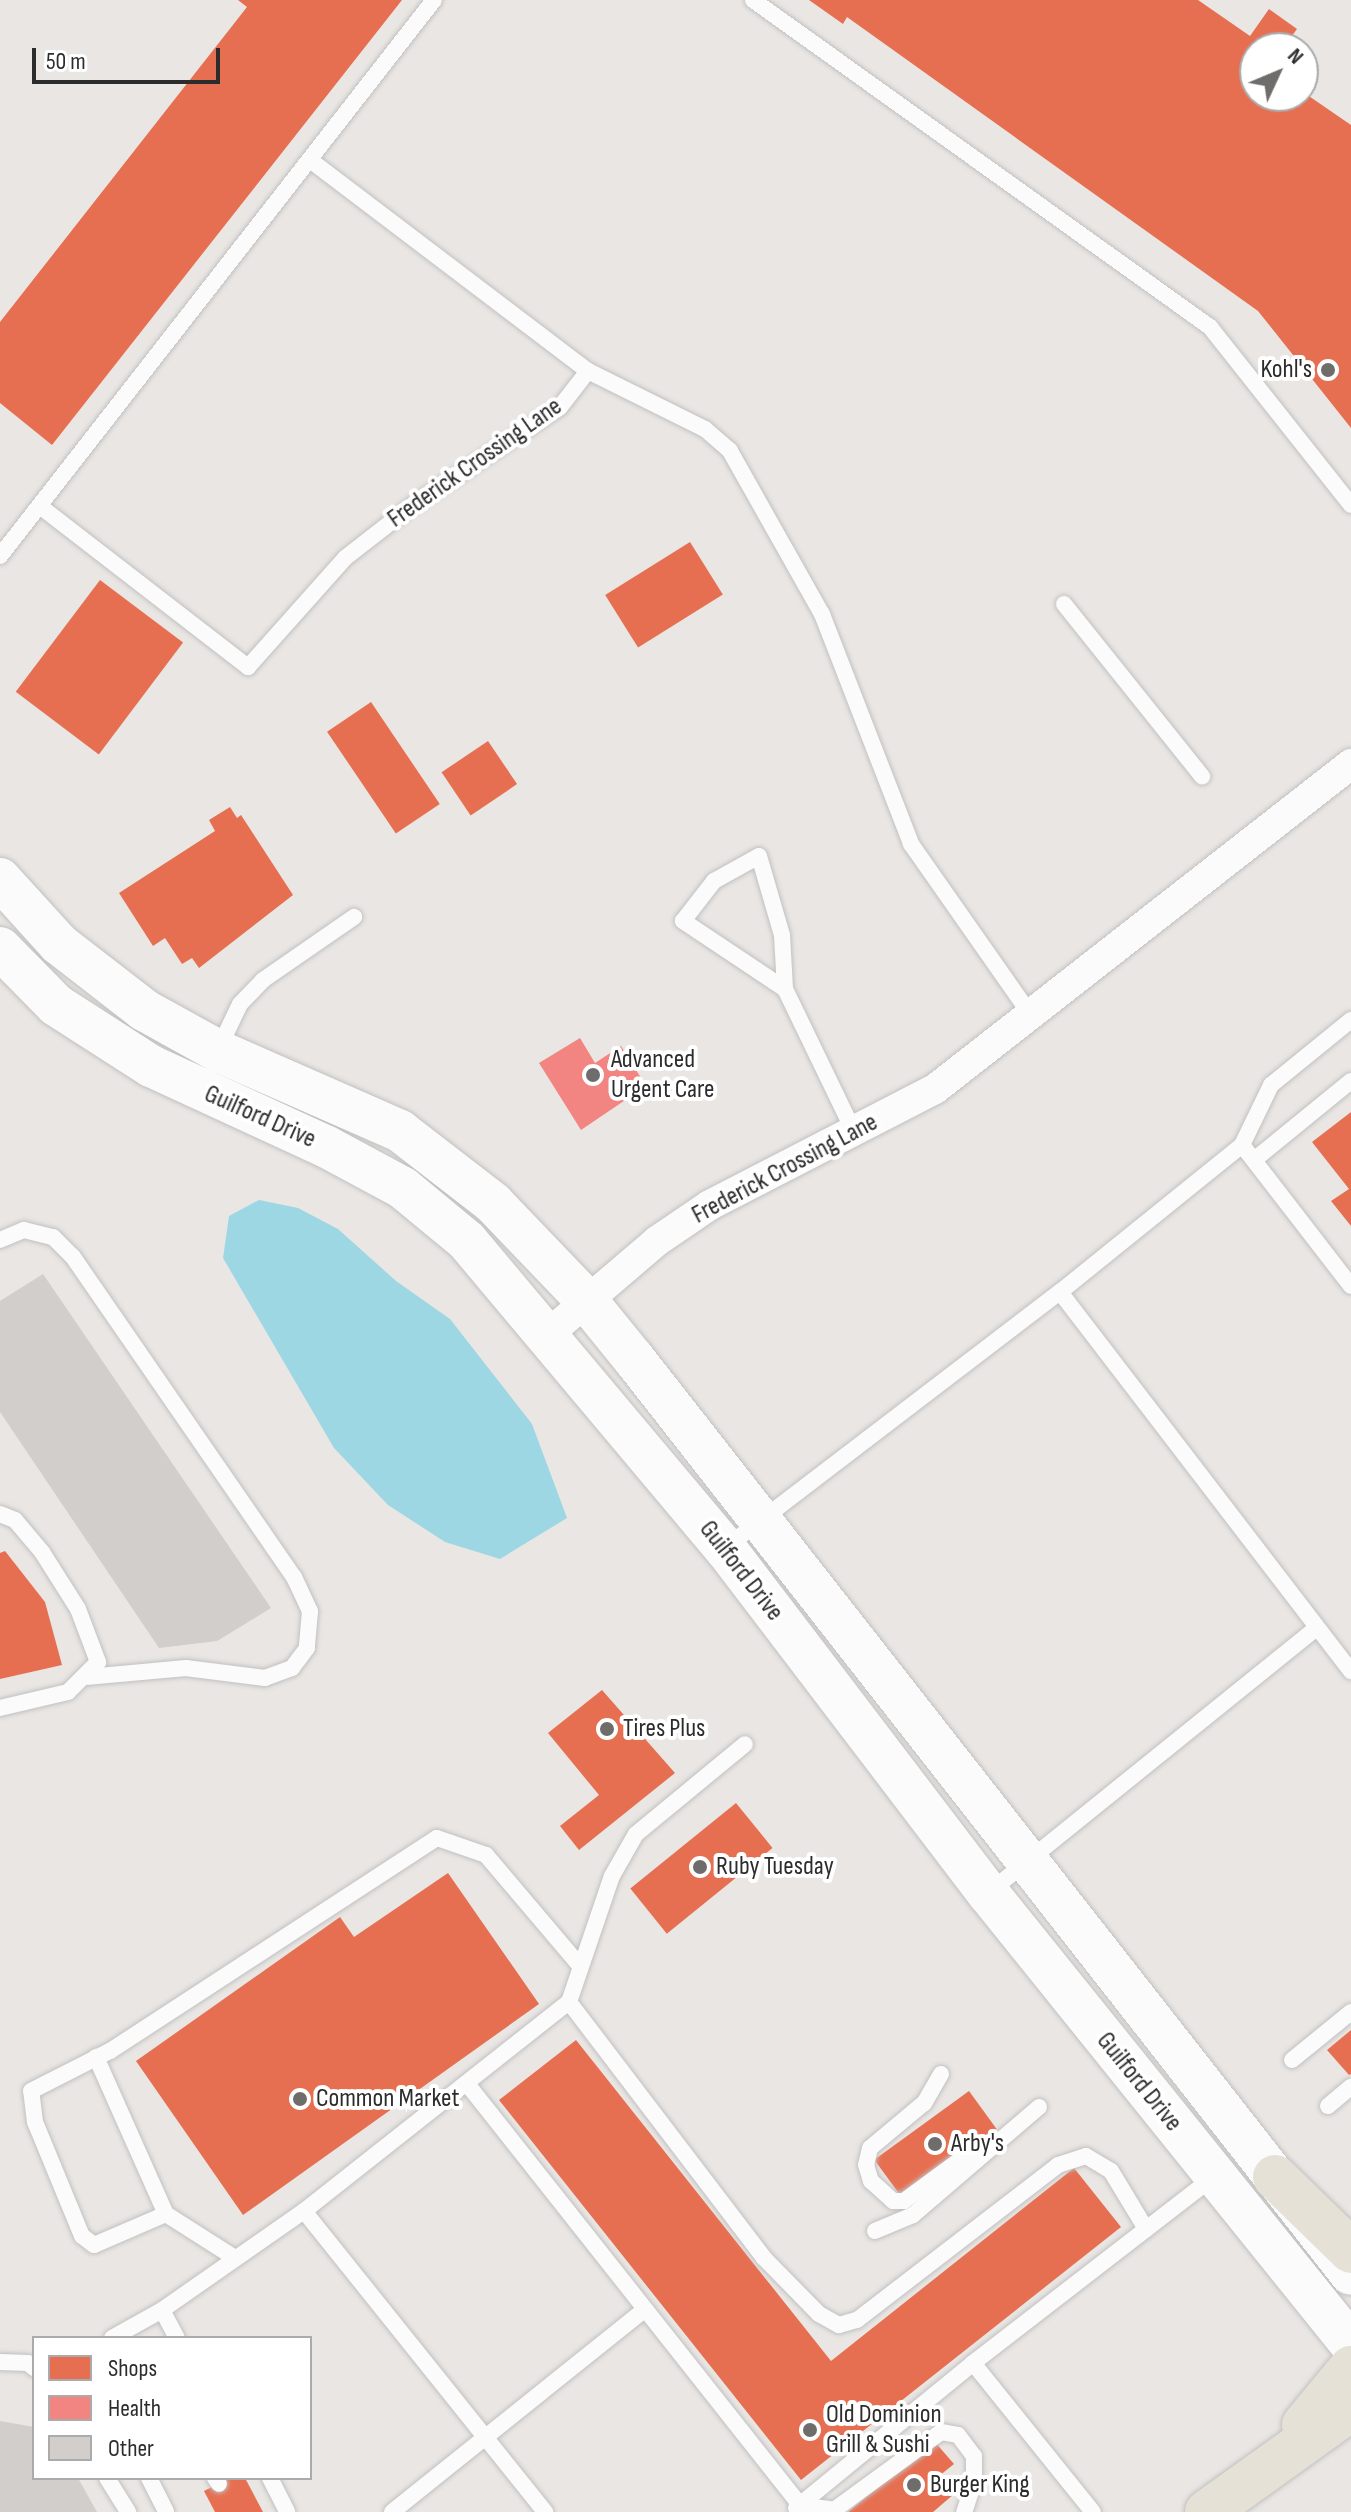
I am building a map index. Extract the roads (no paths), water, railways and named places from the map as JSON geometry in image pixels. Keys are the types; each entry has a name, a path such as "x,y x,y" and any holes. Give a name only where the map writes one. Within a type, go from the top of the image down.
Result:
{"main road":[{"name":"Guilford Drive","path":"0,879 96,976 144,1010 209,1070 327,1147 434,1209 547,1335 725,1548 988,1893 1351,2344"},
{"name":"Guilford Drive","path":"0,948 56,1005 151,1066 209,1070 400,1131 493,1203 586,1300 762,1520 1351,2274"},
{"path":"1275,2177 1351,2251"},
{"path":"1277,2458 1351,2368"},
{"path":"1207,2512 1277,2458 1351,2409"}],"street":[{"name":"Frederick Crossing Lane","path":"547,1335 586,1300 710,1205 855,1134 935,1089 1351,764"}],"lane":[{"path":"0,556 434,0"},
{"path":"753,0 1210,327 1351,505"},
{"path":"310,160 588,371 705,429 730,451 822,614 911,844 1030,1014"},
{"name":"Frederick Crossing Lane","path":"41,507 248,667 345,558 413,505 560,407 588,371"},
{"path":"1064,604 1202,776"},
{"path":"785,989 683,921 714,881 759,856 782,935 785,989 855,1134"},
{"path":"209,1070 240,1004 263,980 354,917"},
{"path":"725,1548 1060,1292 1242,1145 1271,1085 1351,1020"},
{"path":"1254,1160 1351,1081"},
{"path":"1242,1145 1351,1286"},
{"path":"0,1240 24,1230 53,1237 73,1257 294,1577 310,1611 307,1648 292,1668 265,1678 186,1668 88,1677"},
{"path":"1060,1292 1351,1671"},
{"path":"0,1514 15,1520 42,1552 78,1609 98,1662 88,1677 68,1692 0,1708"},
{"path":"988,1893 1316,1628"},
{"path":"116,2336 162,2310 304,2211 468,2085 569,2002 612,1876 636,1834 745,1744"},
{"path":"166,2214 94,2245 82,2236 35,2122 31,2091 96,2057 437,1838 486,1855 580,1966"},
{"path":"569,2002 763,2257 819,2314 839,2325 857,2320 1058,2165 1086,2156 1111,2171 1146,2229"},
{"path":"1292,2060 1351,2012"},
{"path":"96,2057 166,2214 235,2258"},
{"path":"941,2074 924,2103 870,2148 866,2165 871,2181 893,2201 904,2201 976,2148 997,2144"},
{"path":"468,2085 796,2509"},
{"path":"1328,2106 1351,2087"},
{"path":"875,2231 913,2215 1039,2107"},
{"path":"796,2509 973,2363 1214,2177"},
{"path":"304,2211 545,2512"},
{"path":"162,2310 176,2336"},
{"path":"392,2512 644,2310"},
{"path":"0,2362 28,2363 32,2366"},
{"path":"973,2363 1056,2471 1093,2512"},
{"path":"796,2509 834,2510 941,2432 958,2435 974,2456 974,2482 964,2512"},
{"path":"108,2480 128,2512"},
{"path":"150,2480 166,2512"},
{"path":"271,2480 287,2512"}],"water":[{"path":"259,1200 298,1208 338,1229 396,1281 450,1319 532,1424 567,1518 500,1559 445,1542 388,1505 334,1448 223,1258 229,1216"}],"place":[{"name":"Kohl's","path":"1328,370"},
{"name":"Advanced Urgent Care","path":"593,1075"},
{"name":"Tires Plus","path":"607,1729"},
{"name":"Ruby Tuesday","path":"700,1867"},
{"name":"Common Market","path":"300,2099"},
{"name":"Arby's","path":"935,2144"},
{"name":"Old Dominion Grill & Sushi","path":"810,2430"},
{"name":"Burger King","path":"914,2485"}]}
